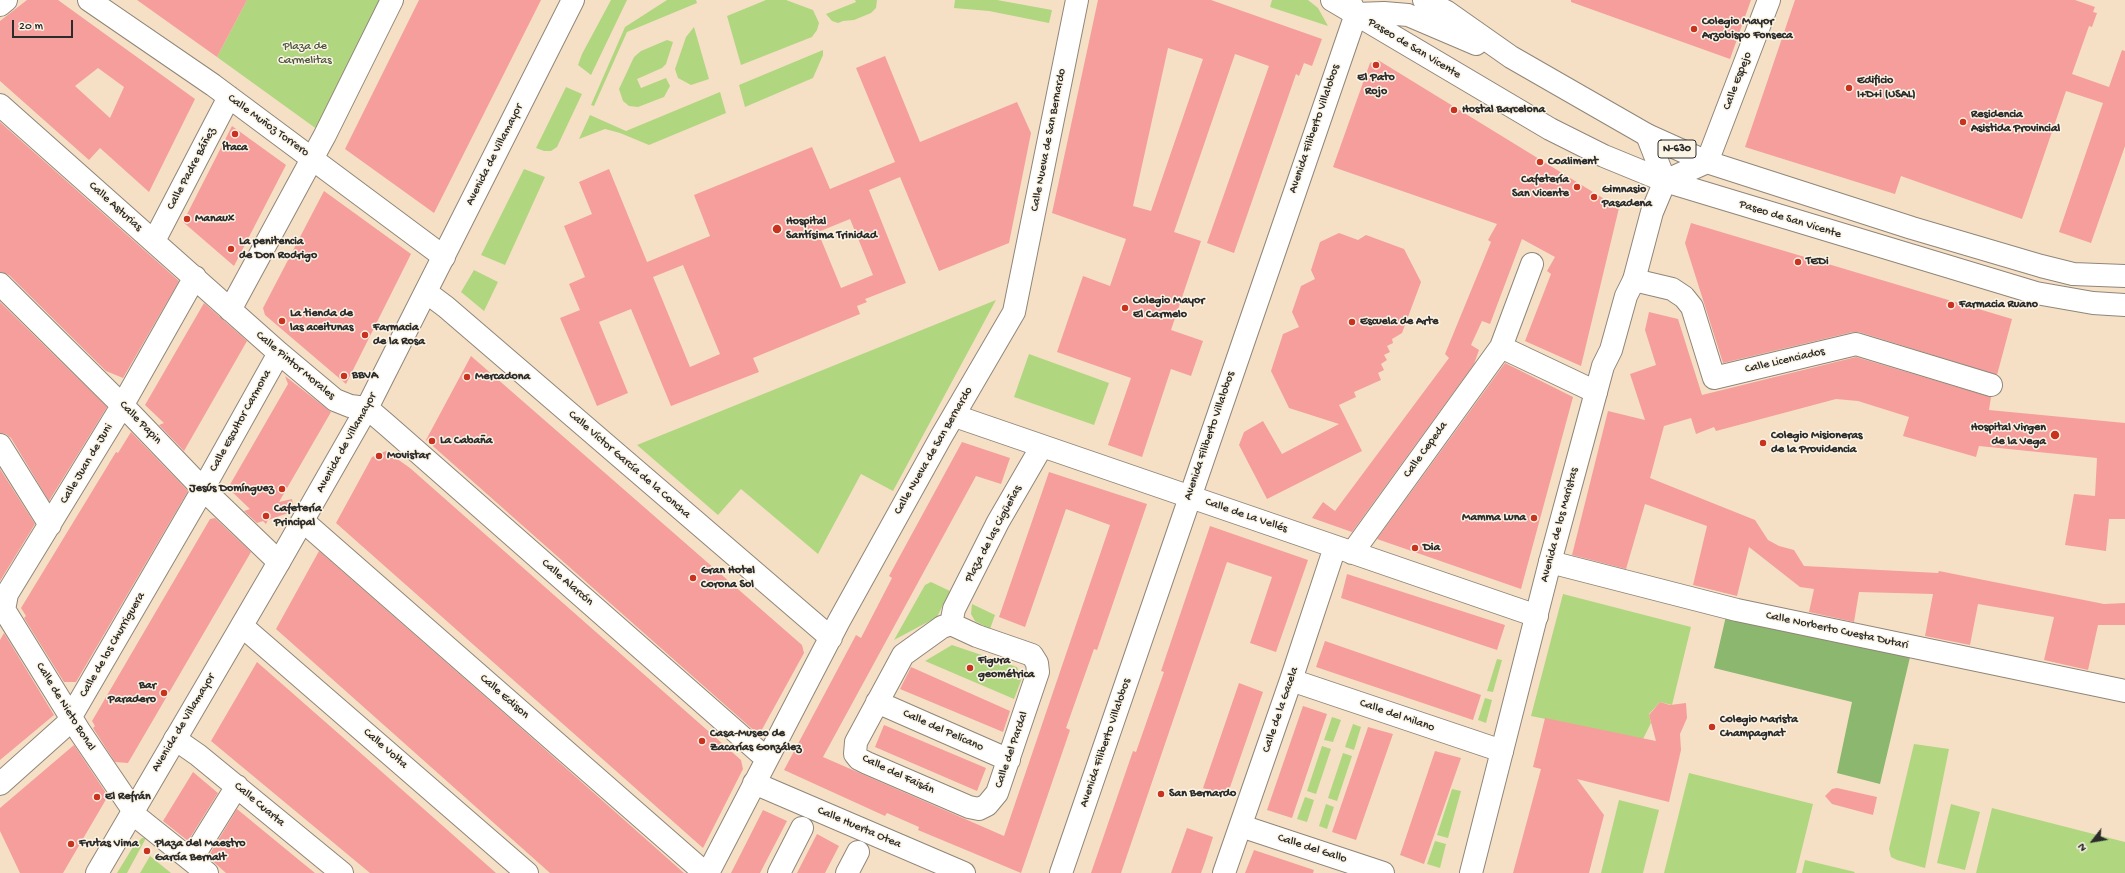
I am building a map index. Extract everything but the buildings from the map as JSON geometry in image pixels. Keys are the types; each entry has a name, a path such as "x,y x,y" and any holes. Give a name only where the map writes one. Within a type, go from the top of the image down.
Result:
{"main road":[{"path":"0,5 6,0"},
{"name":"Calle Muñoz Torrero","path":"90,0 229,97 444,257"},
{"path":"230,310 325,135 392,0"},
{"name":"Avenida de Villamayor","path":"97,873 303,521 366,408 444,257 573,0"},
{"name":"Calle Nueva de San Bernardo","path":"708,873 831,638 941,437 955,416 1014,312 1077,0"},
{"name":"Paseo de San Vicente","path":"1332,0 1352,7 1384,13 1408,15 1437,29 1511,57"},
{"name":"Paseo de San Vicente","path":"1424,0 1447,12 1511,57 1647,135 1707,162 1912,228 2041,266 2073,274 2125,276"},
{"name":"Calle Espejo","path":"1707,162 1768,0"},
{"name":"Paseo de San Vicente","path":"1352,7 1472,83 1562,136 1667,174 2036,293 2094,303 2125,305"},
{"name":"Avenida Filiberto Villalobos","path":"1061,873 1189,497 1352,7"},
{"name":"Calle Padre Báñez","path":"154,241 229,97"},
{"name":"Calle Asturias","path":"0,105 195,277 230,310"},
{"path":"1647,135 1667,174 1707,162"},
{"name":"Avenida de los Maristas","path":"1471,873 1550,562 1603,366 1611,350 1626,296 1634,280 1652,212 1667,174"},
{"name":"Calle Cepeda","path":"1343,550 1501,347 1532,264"},
{"name":"Calle Juan de Juni","path":"1,608 7,594 122,406 195,277"},
{"name":"Calle Licenciados","path":"1634,280 1672,289 1684,297 1692,307 1714,378 1856,344 1991,385"},
{"name":"Calle Papin","path":"0,284 203,489 279,562"},
{"name":"Calle Víctor García de la Concha","path":"426,292 446,307 831,638"},
{"name":"Calle Pintor Morales","path":"230,310 335,400 350,406 366,408"},
{"path":"1501,347 1596,392"},
{"name":"Calle Escultor Carmona","path":"203,489 279,353"},
{"name":"Calle Alarcón","path":"366,408 767,759"},
{"name":"Calle de La Vellés","path":"955,416 1537,616"},
{"path":"0,445 50,525"},
{"name":"Plaza de las Cigüeñas","path":"951,624 954,609 998,522 1042,446"},
{"name":"Calle de los Churriguera","path":"0,784 59,733 71,716 203,489"},
{"name":"Calle Edison","path":"303,521 705,873"},
{"name":"Calle de la Gacela","path":"1224,873 1291,680 1343,550"},
{"name":"Calle Norberto Cuesta Dutari","path":"1550,562 1737,610 2125,691"},
{"name":"Calle de Nieto Bonal","path":"1,608 132,812 199,866"},
{"name":"Calle del Faisán","path":"951,624 942,627 903,655 856,742 855,754 859,759 969,808 979,809"},
{"name":"Calle del Pardal","path":"951,624 977,636 1032,655 1037,663 1038,672 1009,760 993,800 984,808 979,809"},
{"name":"Calle Volta","path":"242,626 527,873"},
{"name":"Calle del Milano","path":"1291,680 1502,751"},
{"name":"Calle del Pelícano","path":"877,702 1009,760"},
{"name":"Calle Cuarta","path":"175,739 237,786 342,873"},
{"name":"Calle Huerta Otea","path":"754,783 964,873"},
{"path":"199,866 237,786"},
{"name":"Calle del Gallo","path":"1241,826 1383,873"},
{"path":"779,873 802,828"},
{"path":"847,873 858,852"}],"green space":[{"name":"Plaza de Carmelitas","path":"247,0 392,0 325,135 217,57"},
{"path":"611,0 627,0 591,75 578,65 582,54"},
{"path":"667,0 696,0 697,3 627,32 594,106 591,105 625,27"},
{"path":"766,0 786,0 813,10 819,23 817,30 812,37 741,65 727,16"},
{"path":"855,0 877,0 876,8 871,13 854,20 838,23 832,21 826,14 856,2"},
{"path":"955,0 997,0 1052,10 1049,23 989,11 954,8"},
{"path":"1272,0 1308,0 1318,8 1328,26 1270,7"},
{"path":"694,27 709,79 691,85 678,78 675,69 686,37"},
{"path":"667,40 673,42 666,64 662,68 637,79 641,88 666,78 670,86 664,97 638,107 629,106 623,101 619,89 634,57 641,51"},
{"path":"823,50 823,55 813,78 745,107 739,85"},
{"path":"566,87 582,94 557,147 551,151 544,151 536,148"},
{"path":"720,92 726,113 649,145 620,133 605,129 579,139 590,115 626,131"},
{"path":"524,169 545,177 505,265 481,255"},
{"path":"474,270 498,282 484,311 461,292"},
{"path":"996,300 893,491 861,474 818,554 741,489 718,515 637,445"},
{"path":"1029,354 1109,383 1094,425 1014,397"},
{"path":"931,582 950,591 937,617 894,640 925,585"},
{"path":"1563,594 1691,627 1672,705 1660,702 1649,714 1651,723 1643,739 1531,716"},
{"path":"972,604 995,615 990,629 975,621 971,614"},
{"path":"1726,616 1911,653 1880,784 1837,773 1852,702 1714,668"},
{"path":"952,645 1017,667 1022,678 1014,699 925,661"},
{"path":"1497,659 1502,660 1493,692 1487,691"},
{"path":"1485,698 1492,700 1486,723 1478,720"},
{"path":"1332,717 1341,720 1333,742 1324,740"},
{"path":"1353,724 1361,727 1354,750 1345,747"},
{"path":"1914,744 1949,749 1925,868 1891,857 1889,849"},
{"path":"1322,746 1331,749 1316,794 1307,791"},
{"path":"1343,753 1352,756 1337,801 1328,798"},
{"path":"1689,773 1813,804 1796,873 1664,873"},
{"path":"1452,789 1461,791 1448,838 1437,835"},
{"path":"1305,797 1314,800 1307,822 1297,819"},
{"path":"1619,800 1659,810 1643,873 1601,873"},
{"path":"1326,804 1334,807 1327,829 1319,826"},
{"path":"1951,804 1980,812 1965,870 1937,863"},
{"path":"1992,808 2125,842 2125,873 1976,873"},
{"path":"142,838 146,838 127,873 117,873 133,847"},
{"path":"1435,841 1446,844 1440,868 1427,864"},
{"path":"150,856 171,873 140,873"},
{"path":"1805,860 1855,872 1802,873"}],"place":[{"name":"Colegio Mayor Arzobispo Fonseca","path":"1694,29"},
{"name":"El Pato Rojo","path":"1376,65"},
{"name":"Edificio I+D+i (USAL)","path":"1849,88"},
{"name":"Hostal Barcelona","path":"1454,110"},
{"name":"Residencia Asistida Provincial","path":"1963,122"},
{"name":"Ítaca","path":"235,134"},
{"name":"Coaliment","path":"1540,162"},
{"name":"Cafetería San Vicente","path":"1577,187"},
{"name":"Gimnasio Pasadena","path":"1594,197"},
{"name":"Manaux","path":"187,219"},
{"name":"Hospital Santísima Trinidad","path":"777,229"},
{"name":"La penitencia de Don Rodrigo","path":"231,249"},
{"name":"TEDi","path":"1798,262"},
{"name":"Farmacia Ruano","path":"1951,305"},
{"name":"Colegio Mayor El Carmelo","path":"1125,308"},
{"name":"La tienda de las aceitunas","path":"282,321"},
{"name":"Escuela de Arte","path":"1352,322"},
{"name":"Farmacia de la Rosa","path":"365,335"},
{"name":"BBVA","path":"344,376"},
{"name":"Mercadona","path":"467,377"},
{"name":"Hospital Virgen de la Vega","path":"2055,435"},
{"name":"La Cabaña","path":"432,441"},
{"name":"Colegio Misioneras de la Providencia","path":"1763,443"},
{"name":"Movistar","path":"379,456"},
{"name":"Jesús Domínguez","path":"282,489"},
{"name":"Cafetería Principal","path":"266,516"},
{"name":"Mamma Luna","path":"1534,518"},
{"name":"Dia","path":"1415,548"},
{"name":"Gran Hotel Corona Sol","path":"693,578"},
{"name":"Figura geométrica","path":"970,668"},
{"name":"Bar Paradero","path":"164,693"},
{"name":"Colegio Marista Champagnat","path":"1712,727"},
{"name":"Casa-Museo de Zacarías González","path":"702,741"},
{"name":"San Bernardo","path":"1161,794"},
{"name":"El Refrán","path":"97,797"},
{"name":"Frutas Vima","path":"71,844"},
{"name":"Plaza del Maestro García Bernalt","path":"147,851"}]}
